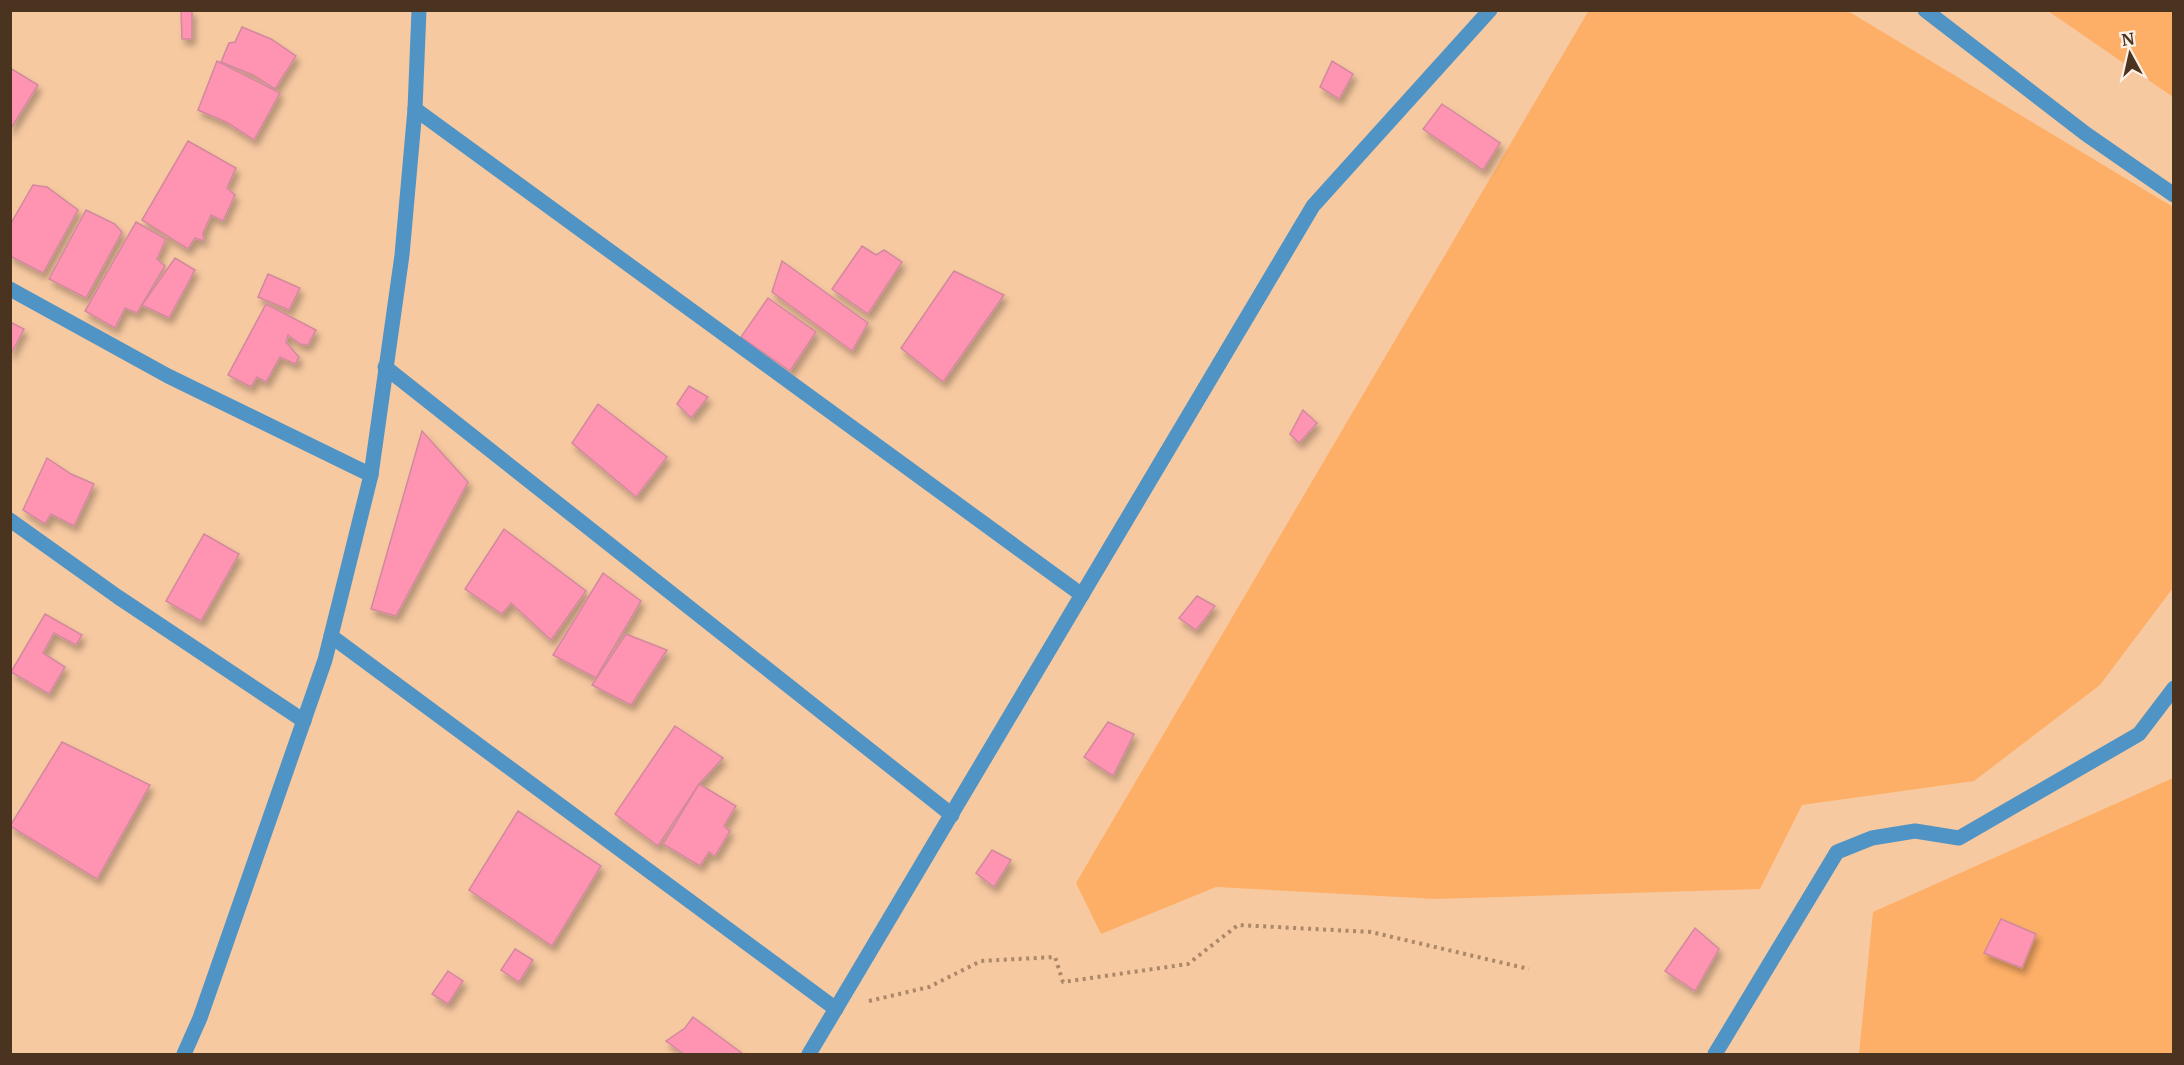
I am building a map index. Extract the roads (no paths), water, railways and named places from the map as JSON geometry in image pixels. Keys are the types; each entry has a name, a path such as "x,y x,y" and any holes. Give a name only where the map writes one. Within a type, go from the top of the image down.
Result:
{"street":[{"path":"184,1054 200,1018 304,721 331,636 371,476 402,255 415,109 419,10"},
{"path":"808,1054 1313,206 1490,10"},
{"path":"1925,10 2086,134 2174,195"},
{"path":"415,109 1082,596"},
{"path":"10,289 168,376 371,476"},
{"path":"385,367 952,815"},
{"path":"10,520 118,597 304,721"},
{"path":"331,636 836,1009"},
{"path":"1715,1054 1837,852 1872,838 1915,831 1959,838 2139,734 2174,688"}]}
